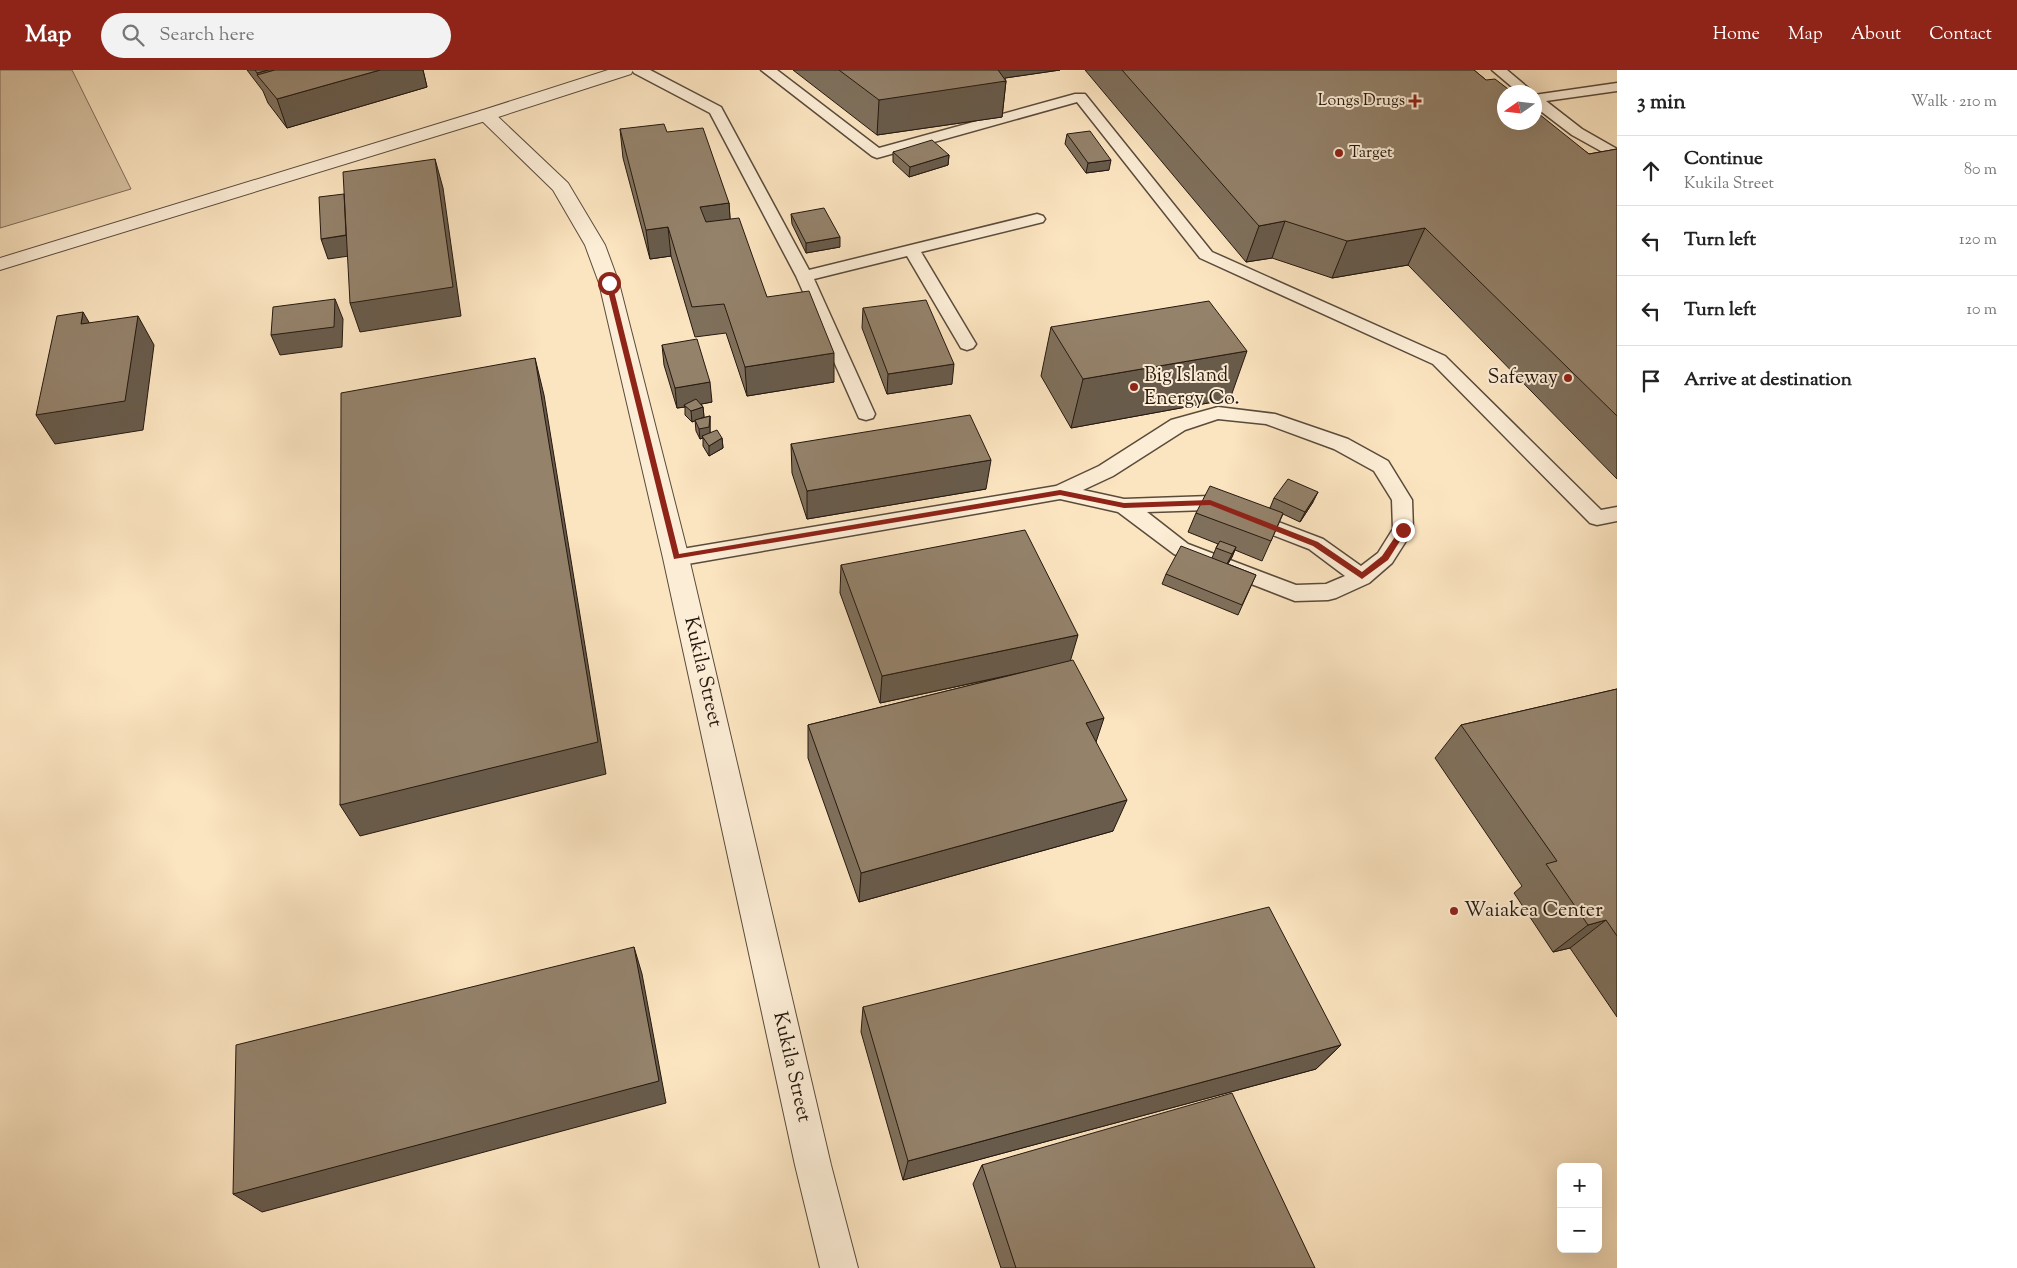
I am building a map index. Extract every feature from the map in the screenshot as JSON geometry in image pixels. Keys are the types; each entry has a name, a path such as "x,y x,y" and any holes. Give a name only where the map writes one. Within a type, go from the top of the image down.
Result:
{"street":[{"path":"0,264 486,115 625,70"},
{"name":"Kukila Street","path":"486,115 561,187 595,246 609,283 676,558 813,1165 839,1268"}],"lane":[{"path":"639,70 716,110 804,276 866,414"},
{"path":"768,70 877,153 1080,96 1206,255 1439,360 1597,518 1617,514"},
{"path":"1499,70 1517,85"},
{"path":"1542,98 1617,87"},
{"path":"1542,105 1576,132 1617,155"},
{"path":"804,276 1037,218"},
{"path":"911,250 966,344"},
{"path":"676,558 1060,492 1106,471 1178,425 1218,413 1268,418 1341,444 1381,466 1402,500 1403,530 1385,558 1362,576 1328,592 1295,593 1181,549 1124,506"},
{"path":"1060,492 1124,506 1210,503 1316,544 1362,576"}],"shaded area":[{"path":"0,70 72,70 131,189 0,228"}],"building":[{"path":"255,70 268,70 257,73"},
{"path":"275,70 380,70 277,99 257,75"},
{"path":"839,70 998,70 1006,81 879,100"},
{"path":"1122,70 1474,70 1486,80 1495,79 1503,85 1497,85 1497,130 1542,130 1542,116 1589,154 1617,149 1617,416 1425,228 1347,241 1285,221 1259,226"},
{"path":"664,124 667,132 703,128 729,203 700,207 706,222 739,218 767,297 809,291 834,353 745,367 724,304 692,307 668,227 646,230 620,129"},
{"path":"1090,131 1111,160 1088,163 1067,134"},
{"path":"932,140 949,155 910,167 893,152"},
{"path":"435,159 453,287 350,303 343,172"},
{"path":"344,194 346,235 321,239 319,197"},
{"path":"824,208 840,237 806,243 791,214"},
{"path":"335,299 334,327 271,335 273,307"},
{"path":"926,300 954,364 888,374 863,308"},
{"path":"1209,301 1247,351 1083,379 1051,327"},
{"path":"83,312 81,324 138,316 125,401 36,415 57,316"},
{"path":"697,339 710,382 675,388 662,345"},
{"path":"535,358 598,742 340,805 341,393"},
{"path":"696,399 703,407 691,411 684,405"},
{"path":"970,415 991,460 807,491 791,444"},
{"path":"710,416 709,427 699,429 695,420"},
{"path":"717,430 722,438 709,446 702,436"},
{"path":"1288,479 1318,492 1305,512 1274,498"},
{"path":"1210,486 1283,513 1271,541 1196,513"},
{"path":"1025,530 1078,635 882,676 841,565"},
{"path":"1220,541 1236,547 1232,554 1216,548"},
{"path":"1181,546 1256,575 1242,605 1166,574"},
{"path":"1073,660 1104,718 1086,723 1127,800 861,873 808,725"},
{"path":"1617,689 1617,936 1606,920 1588,925 1546,864 1557,861 1461,725"},
{"path":"1269,907 1341,1045 908,1161 863,1007"},
{"path":"634,947 659,1081 233,1194 236,1045"},
{"path":"1232,1093 1315,1268 1016,1268 982,1165"}],"place":[{"name":"Longs Drugs","path":"1415,101"},
{"name":"Target","path":"1339,153"},
{"name":"Safeway","path":"1568,378"},
{"name":"Big Island Energy Co.","path":"1134,387"},
{"name":"Waiakea Center","path":"1454,911"}],"route":[{"path":"609,283 676,558 1060,492 1124,506 1210,503 1316,544 1362,576 1385,558 1403,530"}]}
